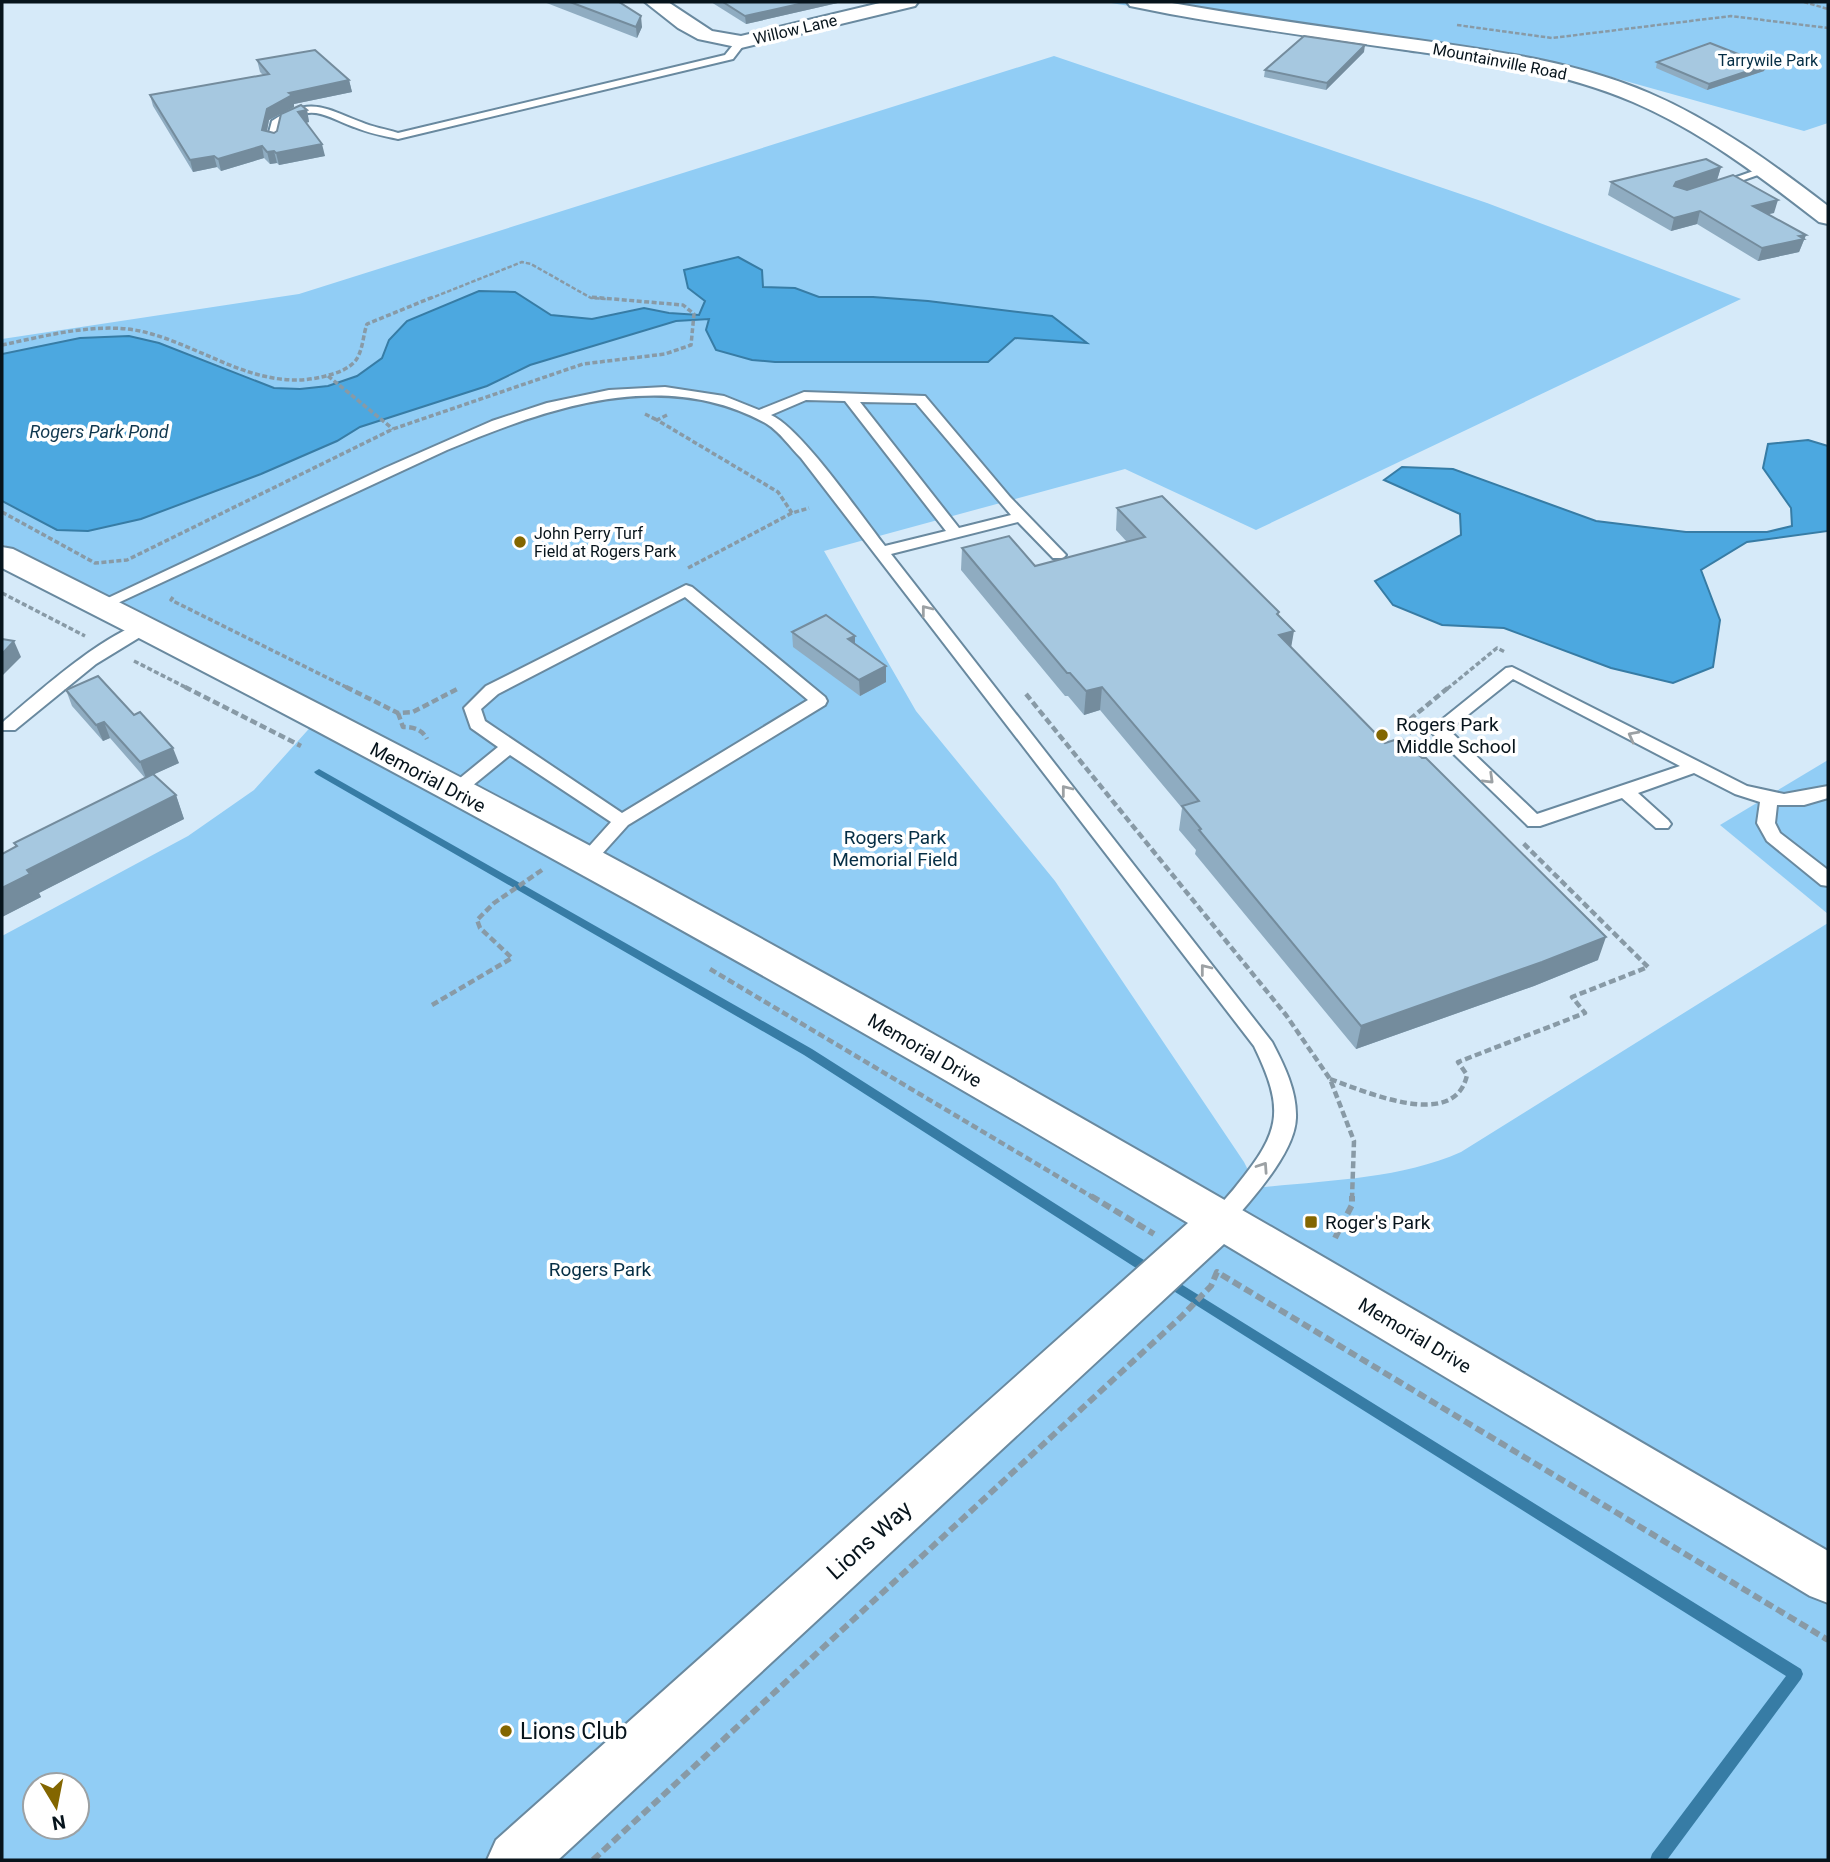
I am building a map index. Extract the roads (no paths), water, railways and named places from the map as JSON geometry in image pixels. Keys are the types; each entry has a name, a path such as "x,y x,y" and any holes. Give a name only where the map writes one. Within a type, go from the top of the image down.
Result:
{"street":[{"path":"655,2 706,37 732,42"},
{"name":"Willow Lane","path":"732,42 908,2"},
{"name":"Mountainville Road","path":"1137,2 1196,14 1479,55 1554,69 1612,86 1674,114 1766,170 1828,217"},
{"name":"Memorial Drive","path":"2,556 97,622 455,791 569,869 780,967 1221,1220 1828,1578"},
{"name":"Lions Way","path":"516,1860 1160,1279 1221,1220"}],"lane":[{"path":"273,140 276,123 308,109 326,110 358,125 398,136 729,57 732,42"},
{"path":"1704,190 1766,170"},
{"path":"97,622 510,417 584,397 634,391 717,399 773,422 806,454 1262,1042 1281,1080 1287,1123 1266,1165 1221,1220"},
{"path":"758,416 804,396 920,399 1058,555"},
{"path":"849,397 955,533"},
{"path":"881,552 1022,517"},
{"path":"569,869 622,821 818,701 686,590 492,690 472,708 477,724 622,821"},
{"path":"9,726 107,647 137,643"},
{"path":"1694,767 1534,822 1438,730 1512,673 1741,790 1769,799 1798,802 1828,792"},
{"path":"455,791 509,747"},
{"path":"1625,791 1661,824"},
{"path":"1769,799 1766,823 1773,837 1828,880"}],"water":[{"name":"Rogers Park Pond","path":"738,257 762,270 763,287 795,288 819,297 928,301 1052,316 1087,343 1015,338 988,362 775,362 752,360 716,350 706,330 709,319 676,321 530,365 487,386 360,427 337,441 261,474 141,519 88,531 57,530 2,501 2,354 80,338 129,336 159,343 274,388 328,386 357,376 382,358 389,340 407,321 479,291 515,292 551,315 592,319 644,308 699,315 705,301 688,288 684,270"},
{"path":"1808,440 1828,446 1828,531 1747,542 1701,570 1720,620 1713,667 1673,683 1611,668 1504,628 1442,625 1393,605 1375,581 1461,535 1460,514 1384,480 1402,467 1453,469 1596,521 1686,532 1767,532 1792,526 1791,508 1763,468 1768,444"}],"waterway":[{"path":"319,772 808,1052 1151,1271"},
{"path":"1168,1281 1796,1674 1658,1860"}],"place":[{"name":"John Perry Turf Field at Rogers Park","path":"520,542"},
{"name":"Rogers Park Middle School","path":"1382,735"},
{"name":"Roger's Park","path":"1311,1222"},
{"name":"Lions Club","path":"506,1731"}],"park label":[{"name":"Tarrywile Park","path":"1768,60"},
{"name":"Rogers Park Memorial Field","path":"895,848"},
{"name":"Rogers Park","path":"600,1269"}]}
